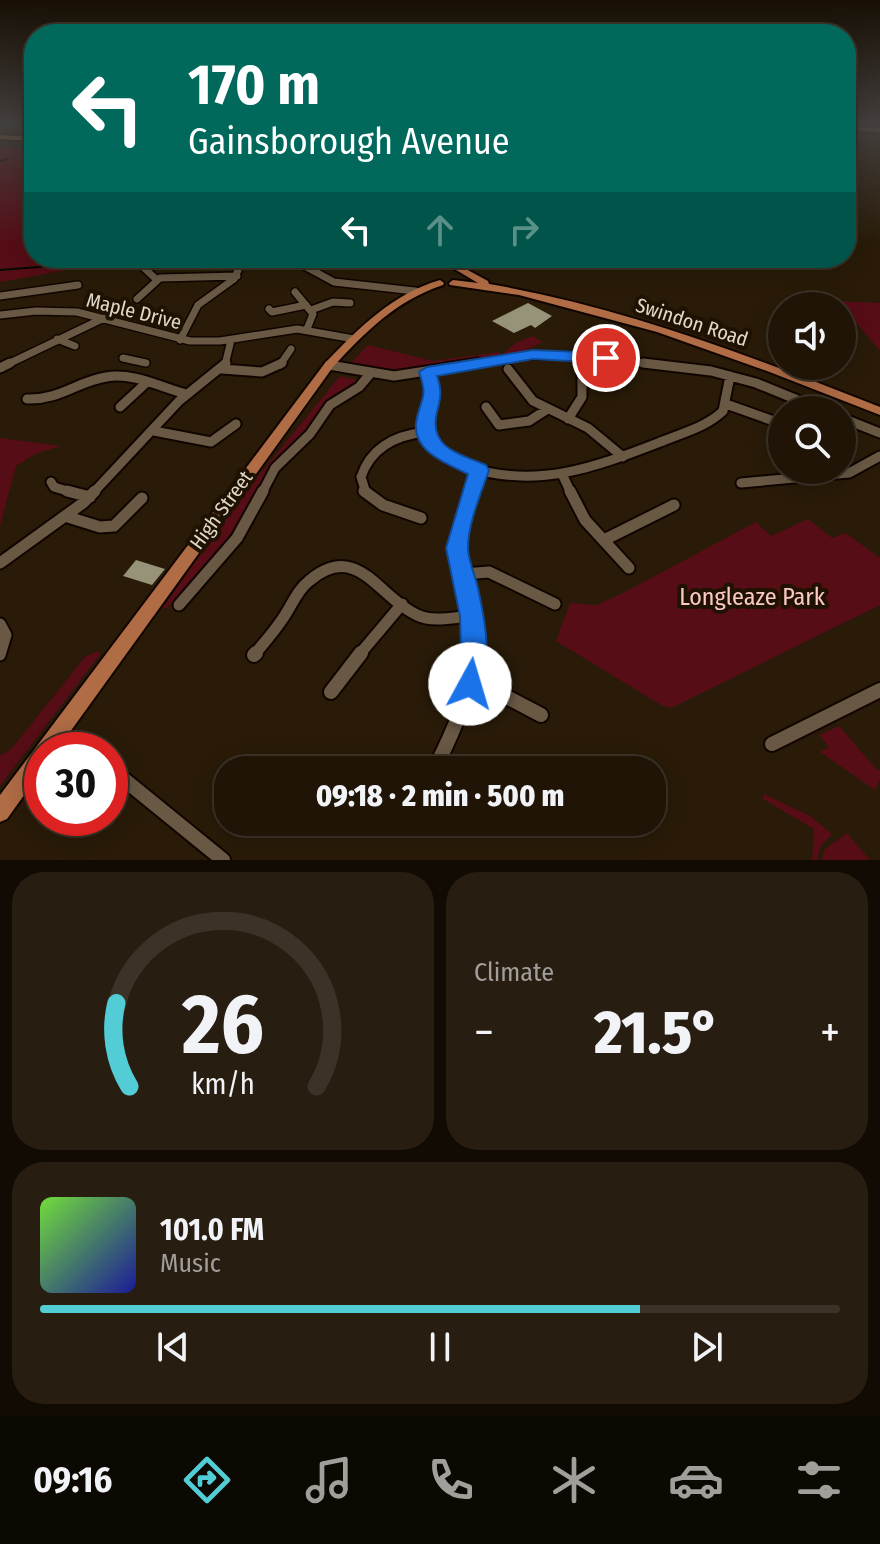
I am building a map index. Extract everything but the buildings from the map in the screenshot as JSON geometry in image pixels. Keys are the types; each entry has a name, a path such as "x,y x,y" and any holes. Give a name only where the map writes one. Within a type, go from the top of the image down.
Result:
{"main road":[{"path":"410,268 440,283"},
{"name":"High Street","path":"416,291 429,268"},
{"path":"453,283 463,278 463,268"},
{"name":"Swindon Road","path":"467,268 488,285"},
{"name":"High Street","path":"59,732 329,365 373,320 416,291 440,283"},
{"name":"Swindon Road","path":"440,283 488,285 686,336 880,411"},
{"name":"High Street","path":"0,812 24,779"}],"street":[{"path":"180,340 198,305 237,276 239,268"},
{"path":"308,268 334,282 416,291"},
{"path":"145,269 156,279"},
{"path":"137,299 156,279 201,274 237,276"},
{"path":"0,296 81,285"},
{"path":"295,292 313,318 307,329"},
{"path":"269,309 272,312 333,302 350,303"},
{"name":"Maple Drive","path":"0,315 52,311 104,318 180,340 231,340 274,330 307,329 354,339"},
{"path":"0,368 104,318"},
{"path":"57,339 75,346"},
{"path":"0,563 68,517 90,497 186,394 222,369 228,360 231,340"},
{"path":"222,369 246,373 268,371 280,365 294,351"},
{"path":"0,354 14,360"},
{"path":"329,365 394,376 506,358 561,354 689,368 730,376 784,396"},
{"path":"122,376 142,362 123,358"},
{"path":"568,419 582,397 582,366"},
{"path":"508,369 529,397 546,410 595,433 623,457"},
{"path":"427,372 434,391 426,419 426,432 431,444 442,454 479,470 509,477 563,476 623,457 709,423 720,415 726,404 730,376"},
{"path":"179,605 237,538 275,468 310,434 330,405 359,387 370,374"},
{"path":"27,399 56,399 97,379 122,376 186,394"},
{"path":"120,407 146,383"},
{"path":"726,404 768,419"},
{"path":"486,407 499,425 529,421 546,410"},
{"path":"154,431 211,442 236,424"},
{"path":"856,424 880,433"},
{"path":"421,518 373,498 365,493 360,480 362,472 386,443 400,436 426,432"},
{"path":"741,483 766,477 839,476 862,469 880,456"},
{"path":"441,756 456,727 470,684 474,649 472,616 457,548 479,470"},
{"path":"563,476 580,513 629,568"},
{"path":"51,482 54,487 90,497"},
{"path":"68,517 100,527 114,526 142,498"},
{"path":"604,540 674,505"},
{"path":"254,655 282,621 300,589 325,569 344,567 364,571 402,604 423,617 472,616"},
{"path":"463,574 489,572 555,604"},
{"path":"331,692 402,604"},
{"path":"0,624 7,636 0,655"},
{"path":"470,684 499,693 541,715"},
{"path":"772,744 878,694"},
{"path":"128,783 218,859"}],"green space":[{"path":"0,164 24,164 24,268 78,268 0,282"},
{"path":"856,302 880,303 880,351 856,323"},
{"path":"533,336 543,342 515,355 397,373 353,367 351,363 368,345 433,361 499,352 501,355 517,342"},
{"path":"340,376 361,381 272,469 230,542 167,608 162,609 241,497"},
{"path":"0,438 61,446 35,454 16,466 0,526"},
{"name":"Longleaze Park","path":"808,519 832,538 846,533 880,558 880,605 671,708 661,705 556,641 570,603 596,605 756,522 771,536"},
{"path":"97,651 101,653 41,732 25,732 85,657"},
{"path":"839,726 877,770 880,769 880,780 875,790 820,752 829,747 819,735"},
{"path":"24,733 24,754 0,786 0,756 12,748"},
{"path":"764,794 810,816 832,834 820,847 817,860 812,860 814,829 763,799"},
{"path":"847,833 870,860 822,860 824,850"}],"waterway":[{"path":"0,270 26,268"}],"route":[{"path":"470,684 474,649 472,616 457,548 470,493 479,470 442,454 428,439 425,425 434,391 427,372 533,355 606,358"}]}
